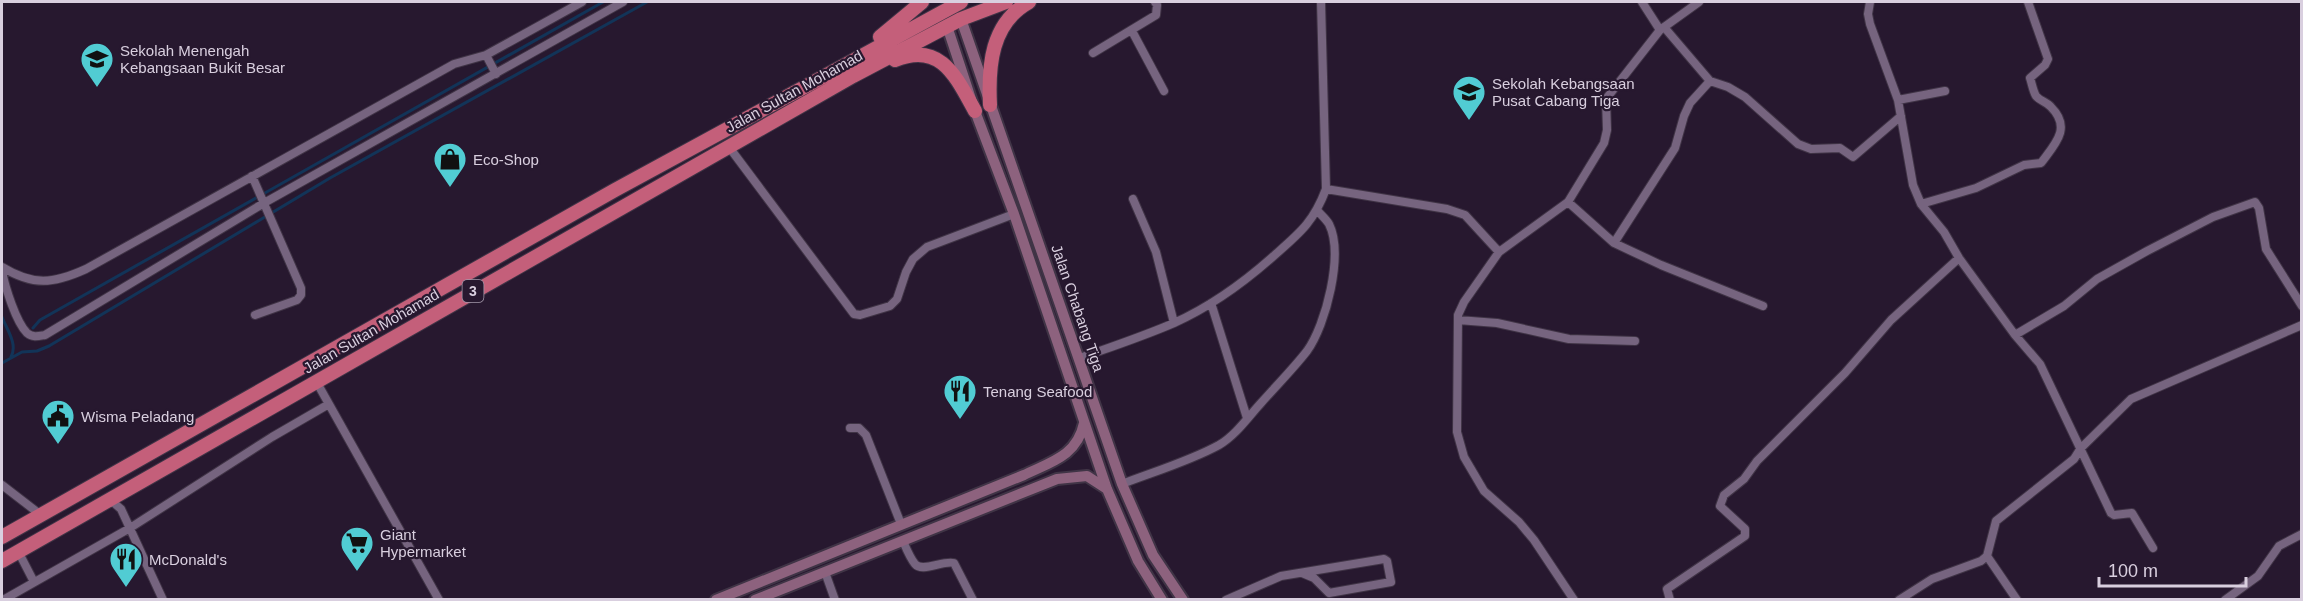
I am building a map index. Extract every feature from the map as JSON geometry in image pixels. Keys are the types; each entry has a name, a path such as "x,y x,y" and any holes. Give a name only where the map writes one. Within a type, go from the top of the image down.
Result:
{"highway":[{"path":"826,74 867,47 922,2"},
{"name":"3","path":"949,4 961,2"},
{"path":"961,19 967,2"},
{"name":"3","path":"946,26 1006,2"},
{"path":"990,105 989,76 994,48 1008,20 1018,8 1029,2"},
{"path":"946,26 949,4"},
{"name":"Jalan Sultan Mohamad","path":"2,537 949,4"},
{"name":"Jalan Sultan Mohamad","path":"2,561 853,76 946,26"},
{"path":"853,76 902,57 928,56 954,72 975,111"}],"main road":[{"name":"Jalan Chabang Tiga","path":"961,19 1122,484 1153,555 1183,600"},
{"name":"Jalan Chabang Tiga","path":"946,26 1014,214 1107,489 1138,561 1162,600"},
{"path":"716,600 1061,457 1075,446 1081,436 1084,421"},
{"path":"755,600 1057,479 1087,476 1107,489"},
{"path":"977,493 983,508"}],"street":[{"path":"2,269 18,320 28,333 35,337 45,335 265,204 491,64 582,2"},
{"path":"2,269 31,280 62,280 86,269 454,64 491,64 623,2"},
{"path":"1093,53 1132,32 1156,15 1155,2"},
{"path":"1080,358 1174,323 1210,303 1256,272 1299,233 1317,210 1326,189 1321,2"},
{"path":"1642,2 1662,29 1710,81 1728,87 1745,97 1798,144 1811,149 1840,148 1853,157 1901,116"},
{"path":"1574,600 1534,540 1511,514 1484,491 1464,457 1457,432 1458,320 1464,302 1499,252 1568,202 1604,142 1607,130 1606,99 1662,29 1699,2"},
{"path":"1870,2 1868,14 1870,24 1898,100 1913,185 1921,204 1944,232 1959,258 2015,335 2040,364 2111,513 2114,515 2132,513 2153,548"},
{"path":"1921,204 1976,188 2024,165 2041,163 2056,142 2062,124 2060,118 2050,105 2036,96 2030,78 2046,65 2048,59 2028,2"},
{"path":"1132,32 1164,91"},
{"path":"1614,243 1675,148 1686,109 1710,81"},
{"path":"1898,100 1945,91"},
{"path":"729,147 854,314 860,315 890,306 897,299 913,259 927,247 1014,214"},
{"path":"252,177 301,288 301,295 297,300 255,315"},
{"path":"1326,189 1447,209 1465,215 1499,252"},
{"path":"1133,199 1156,252 1174,323"},
{"path":"1568,202 1614,243 1661,265 1763,306"},
{"path":"2015,335 2064,306 2097,279 2213,217 2255,202 2259,208 2266,249 2301,306"},
{"path":"1122,484 1221,444 1307,351 1320,327 1329,300 1333,273 1334,248 1329,224 1317,210"},
{"path":"1670,600 1667,590 1745,536 1745,529 1720,506 1724,495 1749,474 1757,461 1845,373 1891,320 1959,258"},
{"path":"1210,303 1247,418"},
{"path":"1458,320 1497,323 1569,339 1635,341"},
{"path":"1899,600 1932,579 1976,564 1987,556 1996,521 2074,459 2081,448 2131,399 2301,327"},
{"path":"316,381 438,600"},
{"path":"2,593 4,599 130,528 272,437 329,404"},
{"path":"850,428 859,428 866,435 901,524"},
{"path":"2,485 41,515"},
{"path":"105,501 114,503 121,509 163,600"},
{"path":"2225,600 2258,576 2279,546 2301,534"},
{"path":"903,541 916,565 921,568 947,561 954,563 973,600"},
{"path":"18,551 34,582"},
{"path":"1987,556 2017,600"},
{"path":"1226,600 1281,576 1384,559 1387,561 1391,582 1329,593 1314,578 1302,573"},
{"path":"825,572 835,600"}],"waterway":[{"path":"33,328 40,320 603,2"},
{"path":"2,363 22,352 37,351 49,346 330,178 647,2"},
{"path":"2,317 13,342 11,357"}],"place":[{"name":"Sekolah Menengah Kebangsaan Bukit Besar","path":"97,88"},
{"name":"Sekolah Kebangsaan Pusat Cabang Tiga","path":"1469,121"},
{"name":"Eco-Shop","path":"450,188"},
{"name":"Tenang Seafood","path":"960,420"},
{"name":"Wisma Peladang","path":"58,445"},
{"name":"Giant Hypermarket","path":"357,572"},
{"name":"McDonald's","path":"126,588"}]}
